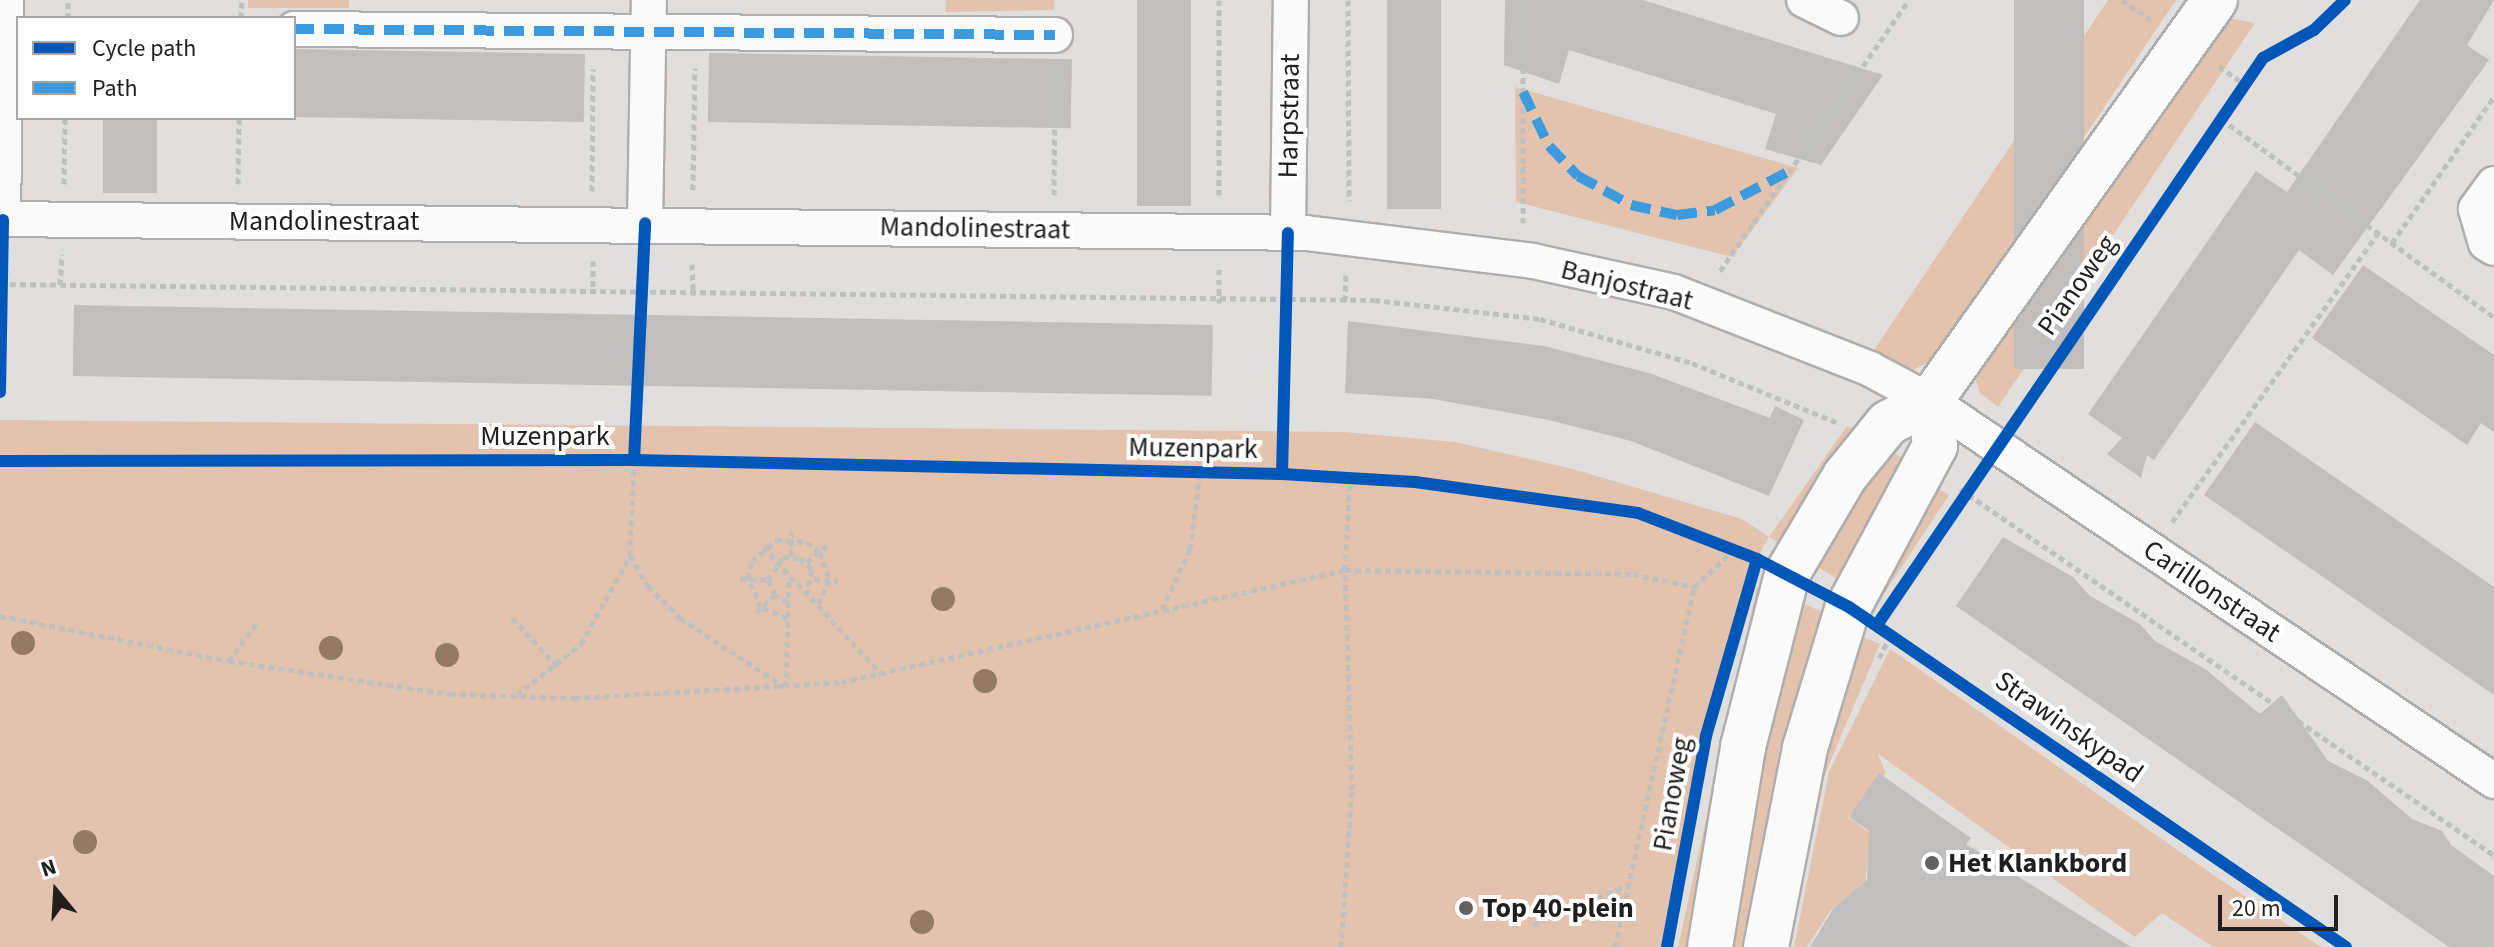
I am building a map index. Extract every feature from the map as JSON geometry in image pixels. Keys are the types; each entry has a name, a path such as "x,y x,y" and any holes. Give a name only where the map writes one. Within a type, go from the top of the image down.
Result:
{"street":[{"path":"2,220 6,0"},
{"name":"Harpstraat","path":"1291,0 1297,233"},
{"path":"1804,0 1841,18"},
{"name":"Pianoweg","path":"1710,947 1772,566 1888,423 1930,401 2215,0"},
{"path":"645,223 648,15"},
{"path":"296,29 594,30 648,15 696,31 1055,35"},
{"path":"2494,184 2476,209 2486,243 2494,248"},
{"name":"Mandolinestraat","path":"2,220 692,223 1297,233"},
{"name":"Banjostraat","path":"1297,233 1523,260 1699,302 1870,369 1930,401"},
{"path":"1766,947 1805,748 1849,607 1935,446 1930,401"},
{"name":"Carillonstraat","path":"1930,401 1998,442 2151,551 2494,781"}],"path":[{"path":"1219,0 1219,303"},
{"path":"1345,301 1349,237 1348,0"},
{"path":"1523,0 1523,260"},
{"path":"1699,302 1912,1"},
{"path":"593,293 594,30"},
{"path":"693,295 696,31"},
{"path":"1054,230 1055,35"},
{"path":"2237,96 2251,76"},
{"path":"2392,243 2494,97"},
{"path":"2212,132 2229,108"},
{"path":"2221,119 2494,317"},
{"path":"237,221 239,120"},
{"path":"2,220 2,300"},
{"path":"640,312 645,223"},
{"path":"1286,319 1297,233"},
{"path":"2151,551 2378,233"},
{"path":"1,284 1286,304 1345,301 1540,319 1692,363 1877,436"},
{"path":"1956,505 1998,442"},
{"path":"517,695 558,667 581,644 630,556 635,446"},
{"path":"1926,465 2494,855"},
{"path":"1341,947 1352,790 1345,570 1350,479"},
{"path":"791,556 792,528"},
{"path":"787,618 761,607 748,578 763,547 792,538 820,552 829,580 817,607"},
{"path":"807,562 827,545"},
{"path":"1721,545 1772,566"},
{"path":"763,547 883,674"},
{"path":"1615,947 1694,587 1734,550"},
{"path":"630,556 680,618 786,688"},
{"path":"788,602 775,595 768,580 776,562 791,556 807,562 814,579 806,596"},
{"path":"0,616 229,661 450,694 574,698 786,688 883,674 1345,570 1633,574 1694,587"},
{"path":"740,578 768,580"},
{"path":"786,688 789,578"},
{"path":"814,579 838,581"},
{"path":"756,612 775,595"},
{"path":"1849,607 1905,643"},
{"path":"512,618 558,667"},
{"path":"229,661 258,621"},
{"path":"1533,925 1626,886"}],"shaded area":[{"path":"248,0 349,0 349,8 248,8"},
{"path":"946,0 1054,0 1054,10 945,12"},
{"path":"2108,0 2176,0 1935,359 1915,369 1895,368 1872,353"},
{"path":"2218,16 2255,23 1998,407 1980,393 1975,378 1983,362"},
{"path":"1515,87 1798,168 1732,257 1516,202"},
{"path":"0,420 1345,432 1455,442 1573,469 1742,519 1769,537 1752,568 1706,736 1667,947 0,947"},
{"path":"1847,426 1859,432 1786,548 1769,537"},
{"path":"1882,445 1911,464 1837,579 1807,560"},
{"path":"1933,486 1949,495 1882,597 1871,590"},
{"path":"1772,586 1699,947 1678,947 1757,587"},
{"path":"1795,600 1829,615 1750,947 1721,947"},
{"path":"1853,633 1880,644 1817,793"},
{"path":"1890,649 2321,947 2213,947 2162,913 2135,937 1877,753 1886,773 1848,817 1870,833 1865,885 1830,911 1807,947 1794,947 1829,772"}],"building":[{"path":"1137,0 1191,0 1191,206 1137,206"},
{"path":"1387,0 1441,0 1441,209 1387,209"},
{"path":"1505,0 1643,0 1883,75 1821,165 1765,149 1776,114 1569,50 1559,84 1504,65"},
{"path":"2014,0 2084,0 2084,369 2014,369"},
{"path":"2420,0 2494,0 2467,45 2489,60 2333,275 2299,250 2154,460 2147,455 2141,478 2107,454 2122,438 2088,414 2256,171 2287,192"},
{"path":"296,49 585,54 584,122 296,117"},
{"path":"709,53 1072,59 1071,128 708,122"},
{"path":"103,120 157,120 157,193 103,193"},
{"path":"2363,265 2494,355 2494,432 2481,423 2467,445 2312,338"},
{"path":"74,305 1213,325 1212,396 73,376"},
{"path":"1348,321 1544,346 1649,373 1770,418 1775,406 1804,420 1769,496 1631,441 1549,420 1433,399 1345,393"},
{"path":"2255,422 2494,587 2494,695 2204,495"},
{"path":"2003,537 2073,577 2090,596 2140,624 2155,641 2205,669 2260,714 2282,695 2328,761 2368,781 2412,819 2442,831 2451,845 2494,876 2494,947 2449,947 1956,606"},
{"name":"Het Klankbord","path":"1879,773 1971,838 1966,844 2131,947 1810,947 1833,909 1867,880 1869,831 1849,817"}],"marked path":[{"path":"296,29 1055,35"},
{"path":"1523,92 1549,146 1578,176 1631,205 1677,215 1715,210 1793,169"}],"cycle path":[{"path":"1877,625 2263,58 2314,30 2345,0"},
{"path":"0,392 3,220"},
{"path":"634,460 645,223"},
{"path":"1282,474 1288,233"},
{"name":"Muzenpark","path":"0,461 634,460 1282,474 1415,482 1638,513 1757,559 1849,607 2346,947"},
{"path":"1667,947 1706,736 1757,559"}],"place":[{"name":"Het Klankbord","path":"1932,863"},
{"name":"Top 40-plein","path":"1466,908"}]}
